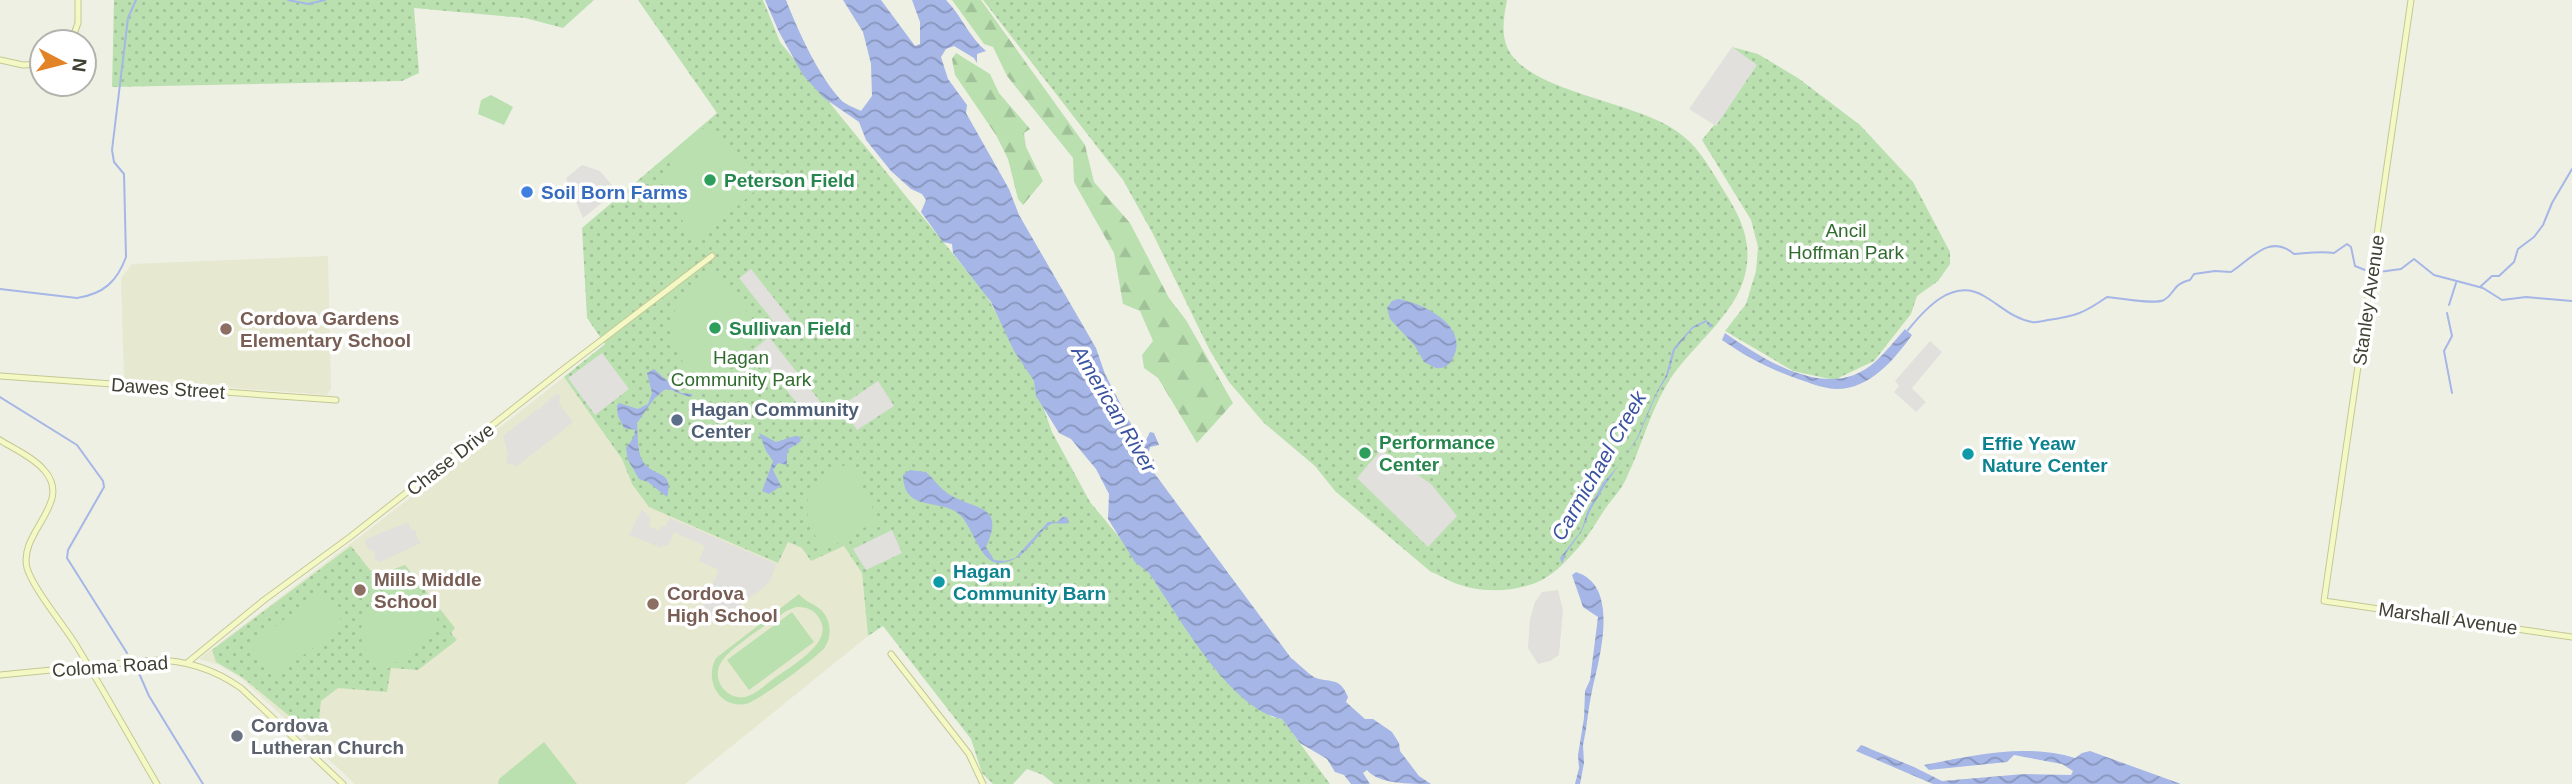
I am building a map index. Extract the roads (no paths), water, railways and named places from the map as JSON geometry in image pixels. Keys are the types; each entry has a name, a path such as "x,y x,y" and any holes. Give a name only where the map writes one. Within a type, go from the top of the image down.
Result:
{"street":[{"path":"76,28 79,0"},
{"name":"Stanley Avenue","path":"2324,601 2411,0"},
{"path":"0,60 28,65"},
{"name":"Chase Drive","path":"187,663 264,600 350,537 712,256"},
{"name":"Dawes Street","path":"0,376 335,400"},
{"path":"0,440 42,467 51,480 51,505 30,539 27,563 34,581 157,784"},
{"name":"Marshall Avenue","path":"2324,601 2572,637"},
{"path":"891,654 969,754 983,784"},
{"name":"Coloma Road","path":"0,675 154,660 187,663 213,671 241,688 343,784"}],"water":[{"name":"American River","path":"765,0 786,0 817,67 833,91 842,101 861,111 872,96 871,64 863,32 843,0 881,0 915,46 920,44 920,22 912,0 946,0 986,51 977,54 977,63 974,58 954,46 946,49 941,57 948,79 967,105 966,113 1009,189 1019,215 1096,348 1105,374 1132,426 1145,442 1150,432 1154,433 1159,445 1150,447 1148,456 1154,460 1152,470 1291,658 1314,677 1333,681 1341,686 1348,697 1346,702 1365,719 1373,719 1392,732 1399,743 1400,751 1419,776 1431,784 1386,781 1367,770 1363,773 1370,784 1351,784 1344,775 1335,772 1327,759 1300,743 1282,719 1262,712 1225,680 1190,635 1149,573 1135,562 1108,519 1109,494 1096,469 1071,439 1059,433 1036,396 1034,381 1014,351 991,302 953,253 952,244 943,242 921,212 926,200 922,194 911,189 891,171 866,140 859,122 824,98 803,75"},
{"path":"1398,299 1420,305 1450,326 1457,346 1448,365 1436,368 1424,362 1415,346 1390,319 1387,308 1392,301"},
{"path":"1706,320 1712,325 1710,328 1706,322 1692,329 1675,350 1668,375 1656,395 1638,438 1623,459 1637,438 1655,395 1666,375 1673,349 1692,327"},
{"path":"1905,329 1912,335 1880,372 1859,384 1835,389 1778,371 1722,340 1725,333 1778,365 1818,378 1838,379 1857,374 1875,362"},
{"path":"654,369 681,393 692,394 688,396 664,390 637,423 642,459 649,468 666,478 669,488 667,497 648,482 639,479 628,460 626,448 634,437 635,430 624,428 618,416 619,403 638,409 648,404 652,393 647,373"},
{"path":"759,433 776,442 795,436 799,436 801,441 789,449 787,465 778,463 773,470 781,486 769,494 762,491 773,461"},
{"path":"1619,465 1590,511 1582,531 1566,553 1562,564 1560,558 1581,531 1588,510 1603,483"},
{"path":"910,470 926,472 950,495 986,511 992,523 986,547 994,560 1015,558 1048,522 1057,522 1067,517 1069,523 1048,526 1028,549 1016,558 1008,562 992,561 982,551 960,515 952,510 916,500 910,495 903,475"},
{"path":"1576,572 1590,580 1598,592 1603,607 1604,624 1583,745 1584,763 1580,784 1575,784 1579,768 1578,755 1585,691 1590,680 1598,617 1583,607 1572,575"},
{"path":"1861,745 1942,781 2024,774 2071,775 2073,771 2062,764 2014,755 2007,762 1929,770 1924,765 2000,752 2037,751 2075,758 2090,751 2181,784 1933,784 1856,751"}],"waterway":[{"path":"0,289 77,298 102,290 122,266 126,257 124,174 114,162 112,150 128,18 136,0"},
{"path":"288,0 308,4 325,0"},
{"path":"2480,287 2492,276 2499,276 2514,262 2518,249 2534,237 2572,169"},
{"name":"Carmichael Creek","path":"1908,330 1931,305 1961,290 1973,291 2013,315 2034,322 2079,313 2107,297 2145,302 2164,300 2194,274 2231,272 2253,255 2269,247 2285,248 2294,254 2334,253 2347,244 2351,247 2355,266 2365,270"},
{"name":"Carmichael Creek","path":"2379,272 2401,269 2414,259 2434,275 2483,288 2502,300 2526,297 2572,301"},
{"path":"2449,305 2456,283"},
{"path":"2447,313 2452,336 2444,351 2452,393"},
{"path":"0,397 77,445 103,481 104,487 68,550 67,558 127,653"},
{"path":"138,671 149,696 203,784"}],"place":[{"name":"Peterson Field","path":"710,180"},
{"name":"Soil Born Farms","path":"527,192"},
{"name":"Sullivan Field","path":"715,328"},
{"name":"Cordova Gardens Elementary School","path":"226,329"},
{"name":"Hagan Community Center","path":"677,420"},
{"name":"Performance Center","path":"1365,453"},
{"name":"Effie Yeaw Nature Center","path":"1968,454"},
{"name":"Hagan Community Barn","path":"939,582"},
{"name":"Mills Middle School","path":"360,590"},
{"name":"Cordova High School","path":"653,604"},
{"name":"Cordova Lutheran Church","path":"237,736"}],"park label":[{"name":"Ancil Hoffman Park","path":"1846,241"},
{"name":"Hagan Community Park","path":"741,368"}]}
